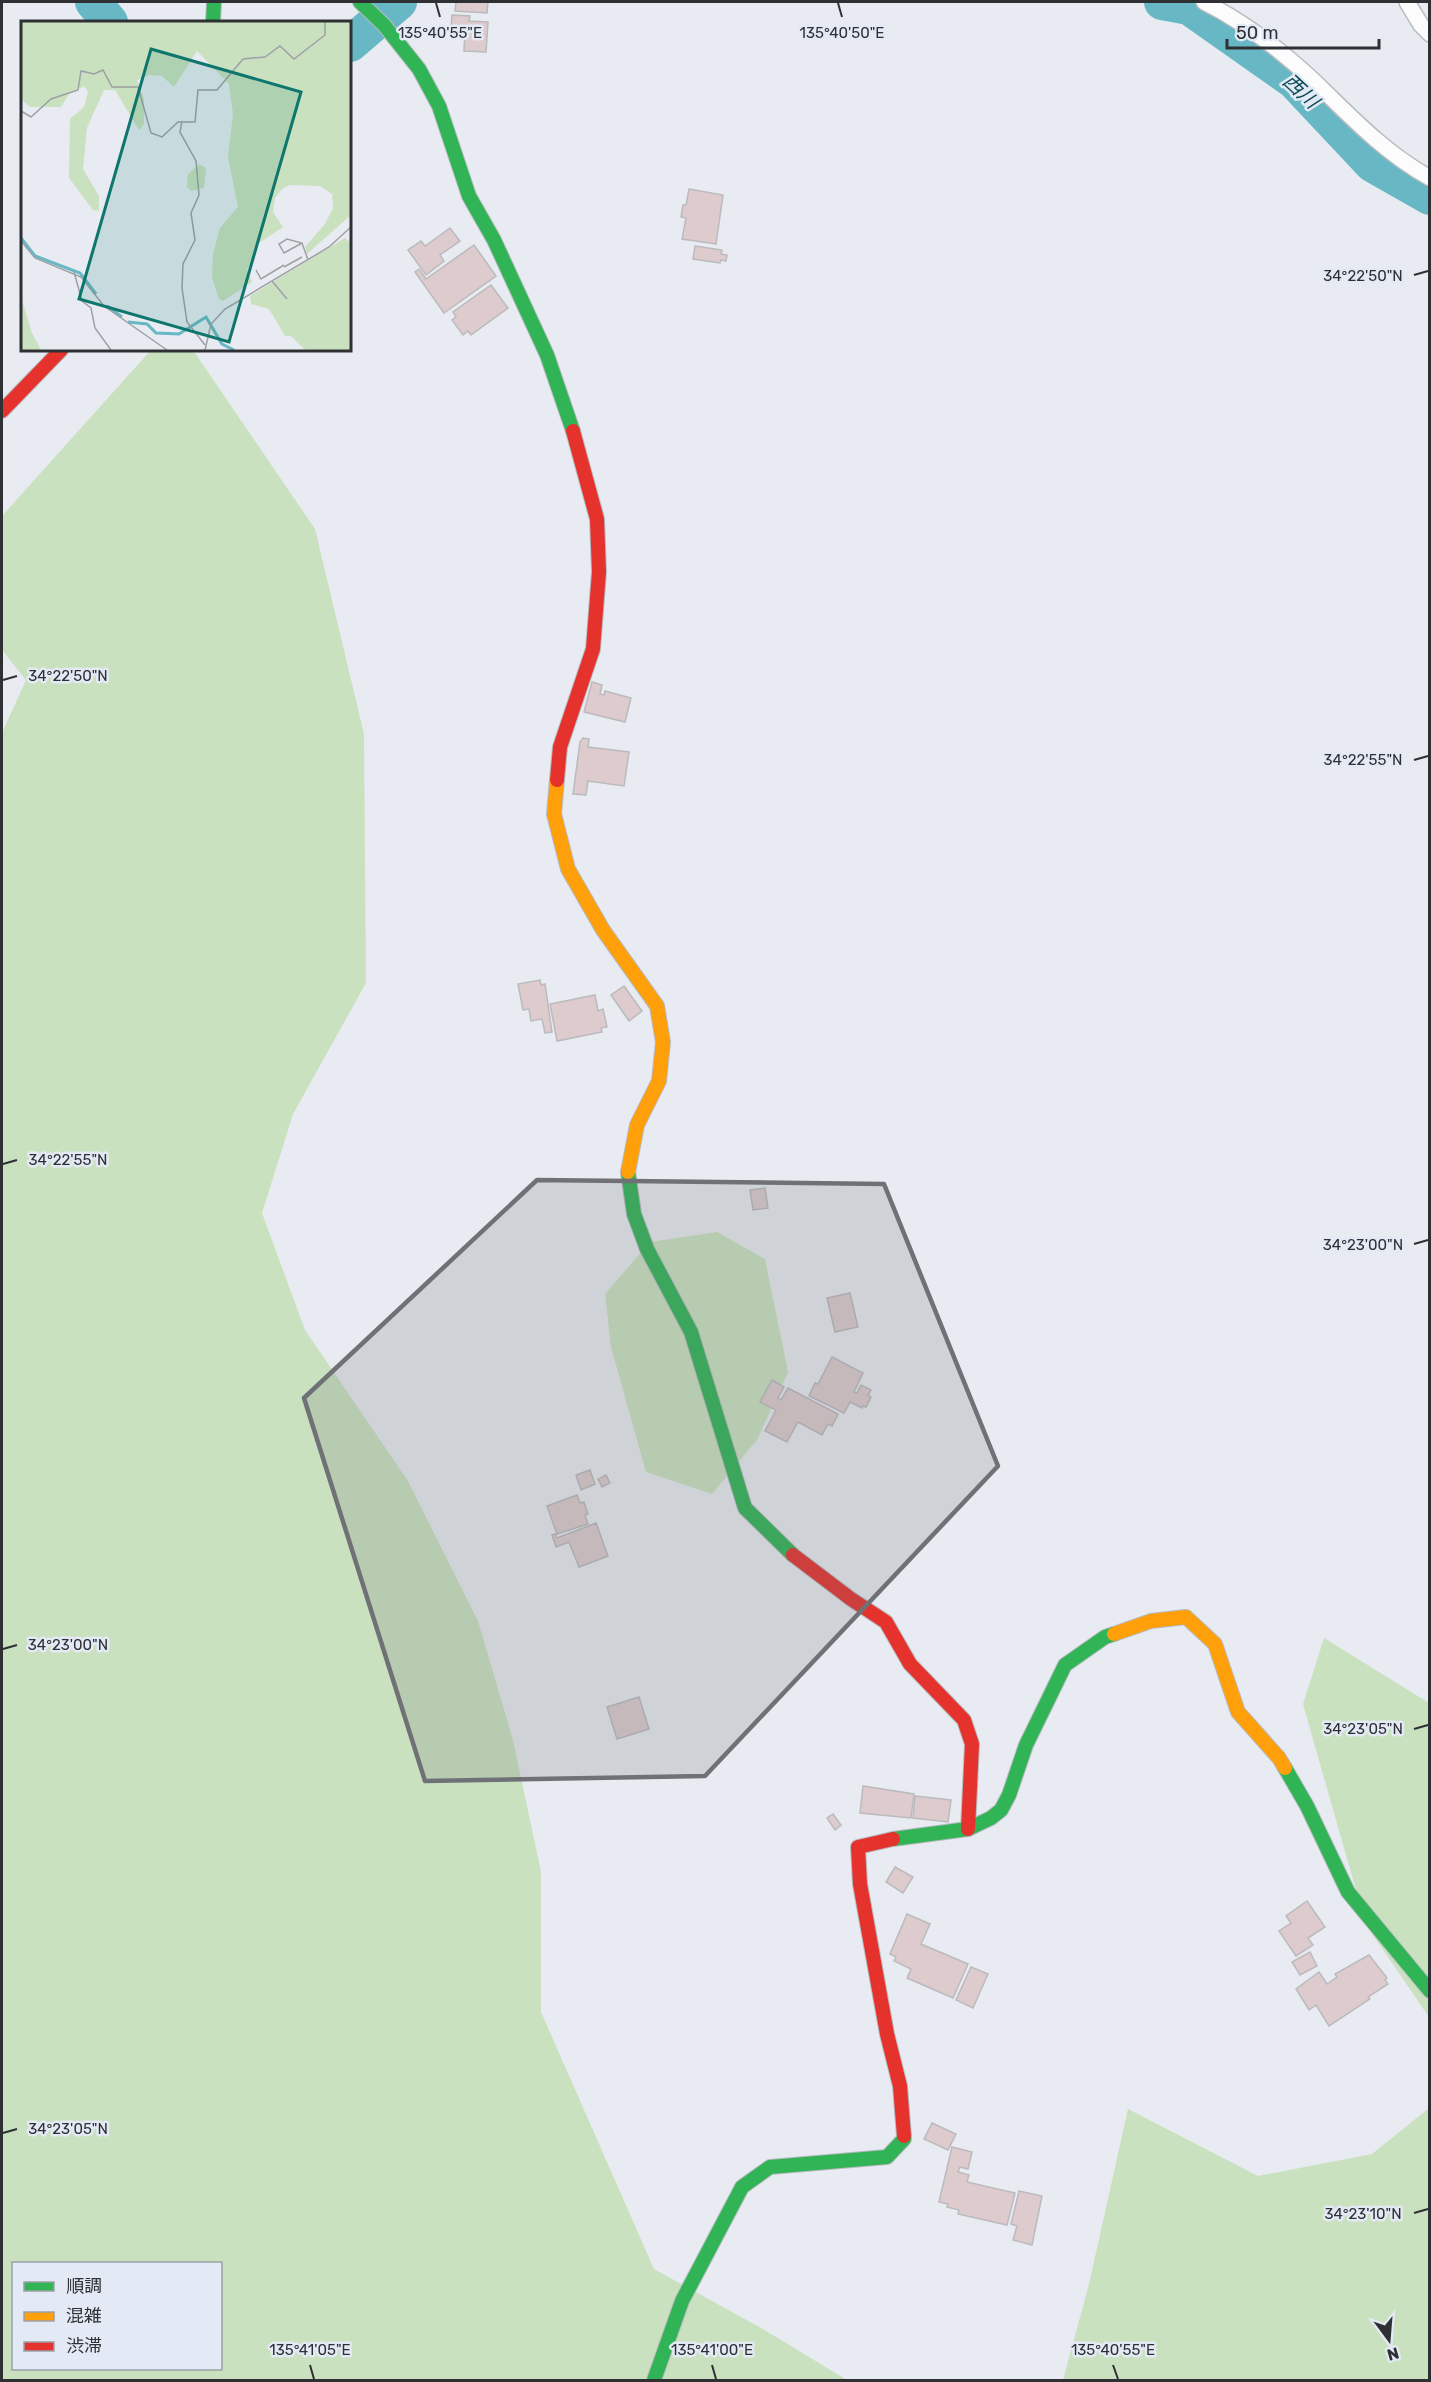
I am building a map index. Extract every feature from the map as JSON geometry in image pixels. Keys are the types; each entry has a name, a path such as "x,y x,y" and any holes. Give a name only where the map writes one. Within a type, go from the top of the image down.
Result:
{"street":[{"path":"213,21 214,2"},
{"path":"360,2 384,25 419,69 439,106 469,196 494,240 547,355 573,432 597,519 599,572 593,649 560,747 554,814 568,869 603,930 657,1006 663,1041 659,1082 637,1125 627,1175 634,1214 647,1249 692,1332 745,1508 793,1555 886,1622 910,1664 964,1720 972,1744 968,1829"},
{"path":"1204,2 1232,16 1272,44 1364,130 1407,165 1430,178"},
{"path":"1407,2 1421,25 1430,34"},
{"path":"2,411 60,351"},
{"path":"654,2380 682,2301 742,2187 770,2167 886,2157 904,2139 900,2086 887,2034 860,1884 858,1847 904,1837 968,1829 991,1818 1001,1810 1009,1795 1026,1745 1065,1665 1105,1637 1151,1621 1186,1617 1215,1644 1238,1712 1279,1758 1307,1806 1348,1892 1430,1991"}],"highlighted area":[{"path":"537,1180 884,1184 998,1466 705,1776 425,1781 304,1398"}],"green space":[{"path":"150,351 195,353 315,529 364,734 366,983 293,1114 262,1213 305,1330 408,1481 478,1621 513,1740 541,1872 541,2012 654,2269 761,2328 847,2380 2,2380 2,733 26,680 2,650 2,516"},
{"path":"717,1232 765,1259 788,1372 757,1440 712,1494 646,1472 611,1347 605,1294 650,1242"},
{"path":"1324,1638 1429,1703 1429,2017 1366,1925 1303,1704"},
{"path":"1429,2108 1429,2380 1063,2380 1089,2284 1128,2109 1258,2176 1372,2154"}],"building":[{"path":"456,2 488,2 487,13 455,11"},
{"path":"452,15 470,16 469,21 488,22 486,52 464,51 465,30 451,29"},
{"path":"689,189 723,195 716,244 682,239 686,218 681,217"},
{"path":"450,228 460,241 440,255 444,261 426,275 408,250 421,241 425,246"},
{"path":"474,245 496,276 444,313 415,272 419,269 426,279"},
{"path":"695,246 722,250 721,254 727,255 726,261 721,260 720,263 693,259"},
{"path":"491,285 508,308 471,335 468,331 463,335 452,320 456,317 453,312"},
{"path":"592,682 602,685 600,694 604,695 605,691 631,698 625,722 584,712"},
{"path":"583,738 589,739 588,747 629,752 624,786 588,781 586,795 573,794 580,742"},
{"path":"540,980 541,985 545,984 552,1032 545,1033 542,1019 531,1021 529,1009 523,1010 518,984"},
{"path":"624,986 642,1011 629,1021 611,995"},
{"path":"595,995 598,1011 603,1009 607,1027 601,1028 602,1032 557,1041 550,1004"},
{"path":"765,1188 768,1208 753,1210 750,1190"},
{"path":"850,1293 858,1327 835,1332 827,1298"},
{"path":"832,1357 863,1373 854,1392 857,1393 861,1385 871,1390 868,1395 871,1397 866,1407 862,1408 850,1402 844,1413 809,1396"},
{"path":"772,1380 784,1387 778,1398 781,1400 788,1388 838,1414 832,1426 828,1424 822,1435 798,1422 787,1442 765,1431 776,1410 760,1402"},
{"path":"590,1470 595,1484 581,1490 576,1475"},
{"path":"606,1475 610,1483 602,1487 598,1479"},
{"path":"577,1495 580,1503 584,1502 588,1524 557,1534 547,1506"},
{"path":"596,1523 608,1556 579,1567 569,1542 556,1547 552,1535 555,1534 557,1538"},
{"path":"639,1697 649,1729 617,1739 607,1707"},
{"path":"863,1786 914,1794 911,1818 860,1813"},
{"path":"915,1796 951,1800 948,1822 913,1818"},
{"path":"833,1814 841,1825 835,1830 827,1818"},
{"path":"895,1867 913,1877 903,1893 886,1882"},
{"path":"1307,1901 1325,1927 1308,1938 1313,1945 1296,1956 1279,1931 1291,1923 1286,1916"},
{"path":"907,1914 930,1924 921,1944 968,1964 953,1998 907,1978 911,1969 894,1961 896,1957 890,1954"},
{"path":"1310,1952 1317,1966 1300,1975 1292,1962"},
{"path":"1369,1955 1387,1978 1385,1980 1388,1984 1329,2026 1316,2005 1309,2010 1296,1989 1319,1972 1327,1984 1337,1977 1335,1974"},
{"path":"971,1967 988,1974 973,2008 956,2000"},
{"path":"932,2123 956,2134 948,2150 924,2139"},
{"path":"952,2147 972,2152 968,2169 960,2167 958,2172 969,2175 967,2182 1015,2193 1007,2225 958,2214 959,2210 939,2202"},
{"path":"1019,2191 1042,2196 1032,2245 1013,2240 1017,2226 1011,2224"}],"waterway":[{"name":"西川","path":"93,2 109,21"},
{"name":"西川","path":"351,43 399,2"},
{"name":"西川","path":"1162,2 1189,7 1294,81 1372,164 1430,197"}],"traffic: fast":[{"path":"213,21 214,2"},
{"path":"360,2 384,25 419,69 439,106 469,196 494,240 547,355 573,431"},
{"path":"628,1172 634,1214 647,1249 691,1332 745,1508 793,1555"},
{"path":"893,1839 968,1829 991,1818 1001,1810 1009,1795 1026,1745 1065,1665 1105,1637 1114,1634"},
{"path":"1285,1768 1307,1806 1348,1892 1430,1991"},
{"path":"654,2380 682,2301 742,2187 770,2167 887,2157 904,2139 904,2136"}],"traffic: slow":[{"path":"557,780 554,814 568,869 603,930 657,1006 663,1042 659,1081 637,1125 628,1172"},
{"path":"1114,1634 1151,1621 1186,1617 1215,1644 1238,1712 1279,1758 1285,1768"}],"traffic: jam":[{"path":"2,411 60,351"},
{"path":"557,780 560,747 593,649 599,572 597,519 573,431"},
{"path":"793,1555 886,1622 910,1664 964,1720 972,1744 968,1829"},
{"path":"893,1839 858,1847 860,1884 887,2034 900,2086 904,2136"}]}
